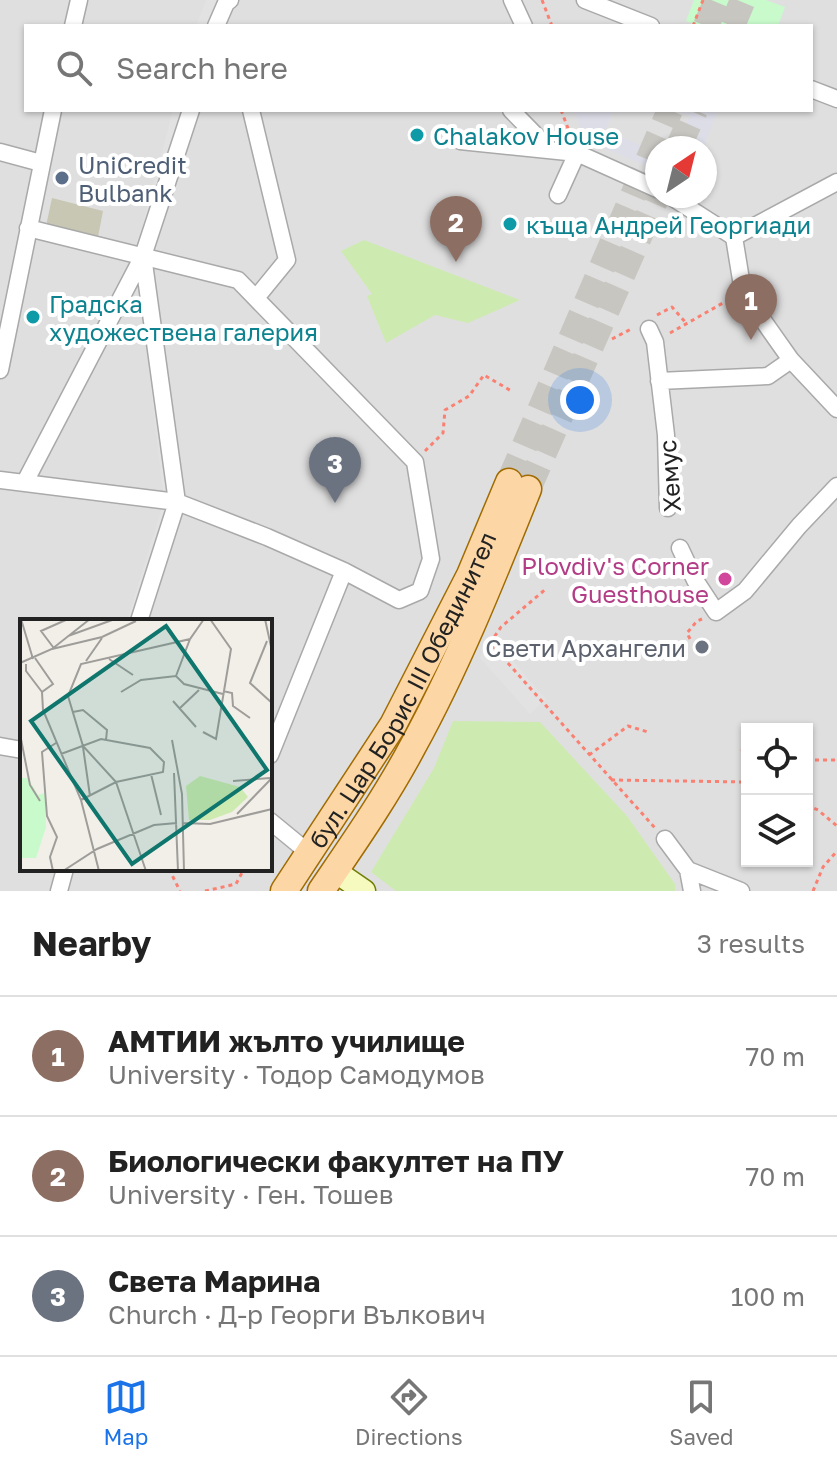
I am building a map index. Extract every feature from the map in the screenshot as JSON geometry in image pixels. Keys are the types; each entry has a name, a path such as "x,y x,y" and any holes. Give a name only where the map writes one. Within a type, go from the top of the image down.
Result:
{"main road":[{"name":"бул. Цар Борис III Обединител","path":"284,891 393,725 519,486 489,586 413,746 328,881"}],"street":[{"path":"73,24 79,0"},
{"path":"512,0 523,24"},
{"path":"585,0 646,24"},
{"path":"217,24 228,2"},
{"path":"813,90 837,99"},
{"path":"0,370 53,112"},
{"path":"25,482 143,256 190,112"},
{"path":"251,112 287,260 256,298"},
{"path":"513,112 549,149"},
{"path":"460,141 577,153 645,184"},
{"path":"0,152 41,163"},
{"path":"558,195 577,153"},
{"path":"734,237 837,182"},
{"path":"689,208 734,237 743,292 791,360 837,409"},
{"path":"0,480 177,502 267,537 344,571 399,600 420,591 431,559 415,462 238,280 28,228"},
{"path":"140,619 177,502 143,256"},
{"name":"Хемус","path":"652,336 666,435 668,508"},
{"path":"659,381 768,376 791,360"},
{"path":"680,548 695,580 716,612 745,591 837,486"},
{"path":"272,750 344,571"},
{"path":"0,746 20,750"},
{"path":"272,823 309,853"},
{"path":"665,839 688,870 692,891"},
{"path":"688,870 741,891"},
{"path":"59,891 64,871"},
{"path":"328,881 364,891"}],"path":[{"path":"542,0 551,24"},
{"path":"694,24 703,0"},
{"path":"562,112 577,153"},
{"path":"652,336 743,292"},
{"path":"415,462 443,433 445,410 469,396 484,375 513,392"},
{"path":"547,588 501,627 490,643 665,839"},
{"path":"690,639 687,633 697,621"},
{"path":"589,755 628,726 648,732"},
{"path":"813,760 837,760"},
{"path":"611,780 741,782"},
{"path":"813,808 837,826"},
{"path":"813,891 823,867 837,851"},
{"path":"170,871 180,891"},
{"path":"205,891 236,884 243,871"}],"shaded area":[{"path":"0,0 837,0 837,891 0,891"},
{"path":"206,0 223,0 213,24 197,24"},
{"path":"172,112 187,112 149,252 136,249"},
{"path":"574,112 612,112 605,131 645,146 645,165 587,141"},
{"path":"680,112 717,112 708,136 682,136 690,116"},
{"path":"52,198 103,211 98,237 46,226"},
{"path":"153,300 173,492 163,493 141,302"},
{"path":"162,507 170,509 137,619 128,619"},
{"path":"490,635 546,699 530,714 480,658"}],"green space":[{"path":"694,0 766,0 785,7 779,24 693,24 686,21"},
{"path":"364,240 520,300 468,323 435,315 386,343 367,296 372,294 341,251"},
{"path":"453,721 540,722 627,816 675,884 675,891 396,891 371,872 434,768"}],"tunnel":[{"path":"707,24 717,0"},
{"path":"733,24 743,0"},
{"path":"509,482 669,112"},
{"path":"683,136 694,112"},
{"path":"528,489 652,208"}],"place":[{"name":"Chalakov House","path":"417,135"},
{"name":"UniCredit Bulbank","path":"62,178"},
{"name":"къща Андрей Георгиади","path":"510,224"},
{"name":"Биологически факултет на ПУ","path":"456,262"},
{"name":"Градска художествена галерия","path":"33,317"},
{"name":"АМТИИ жълто училище","path":"751,340"},
{"name":"Света Марина","path":"335,503"},
{"name":"Plovdiv's Corner Guesthouse","path":"725,579"},
{"name":"Свети Архангели","path":"702,647"}]}
